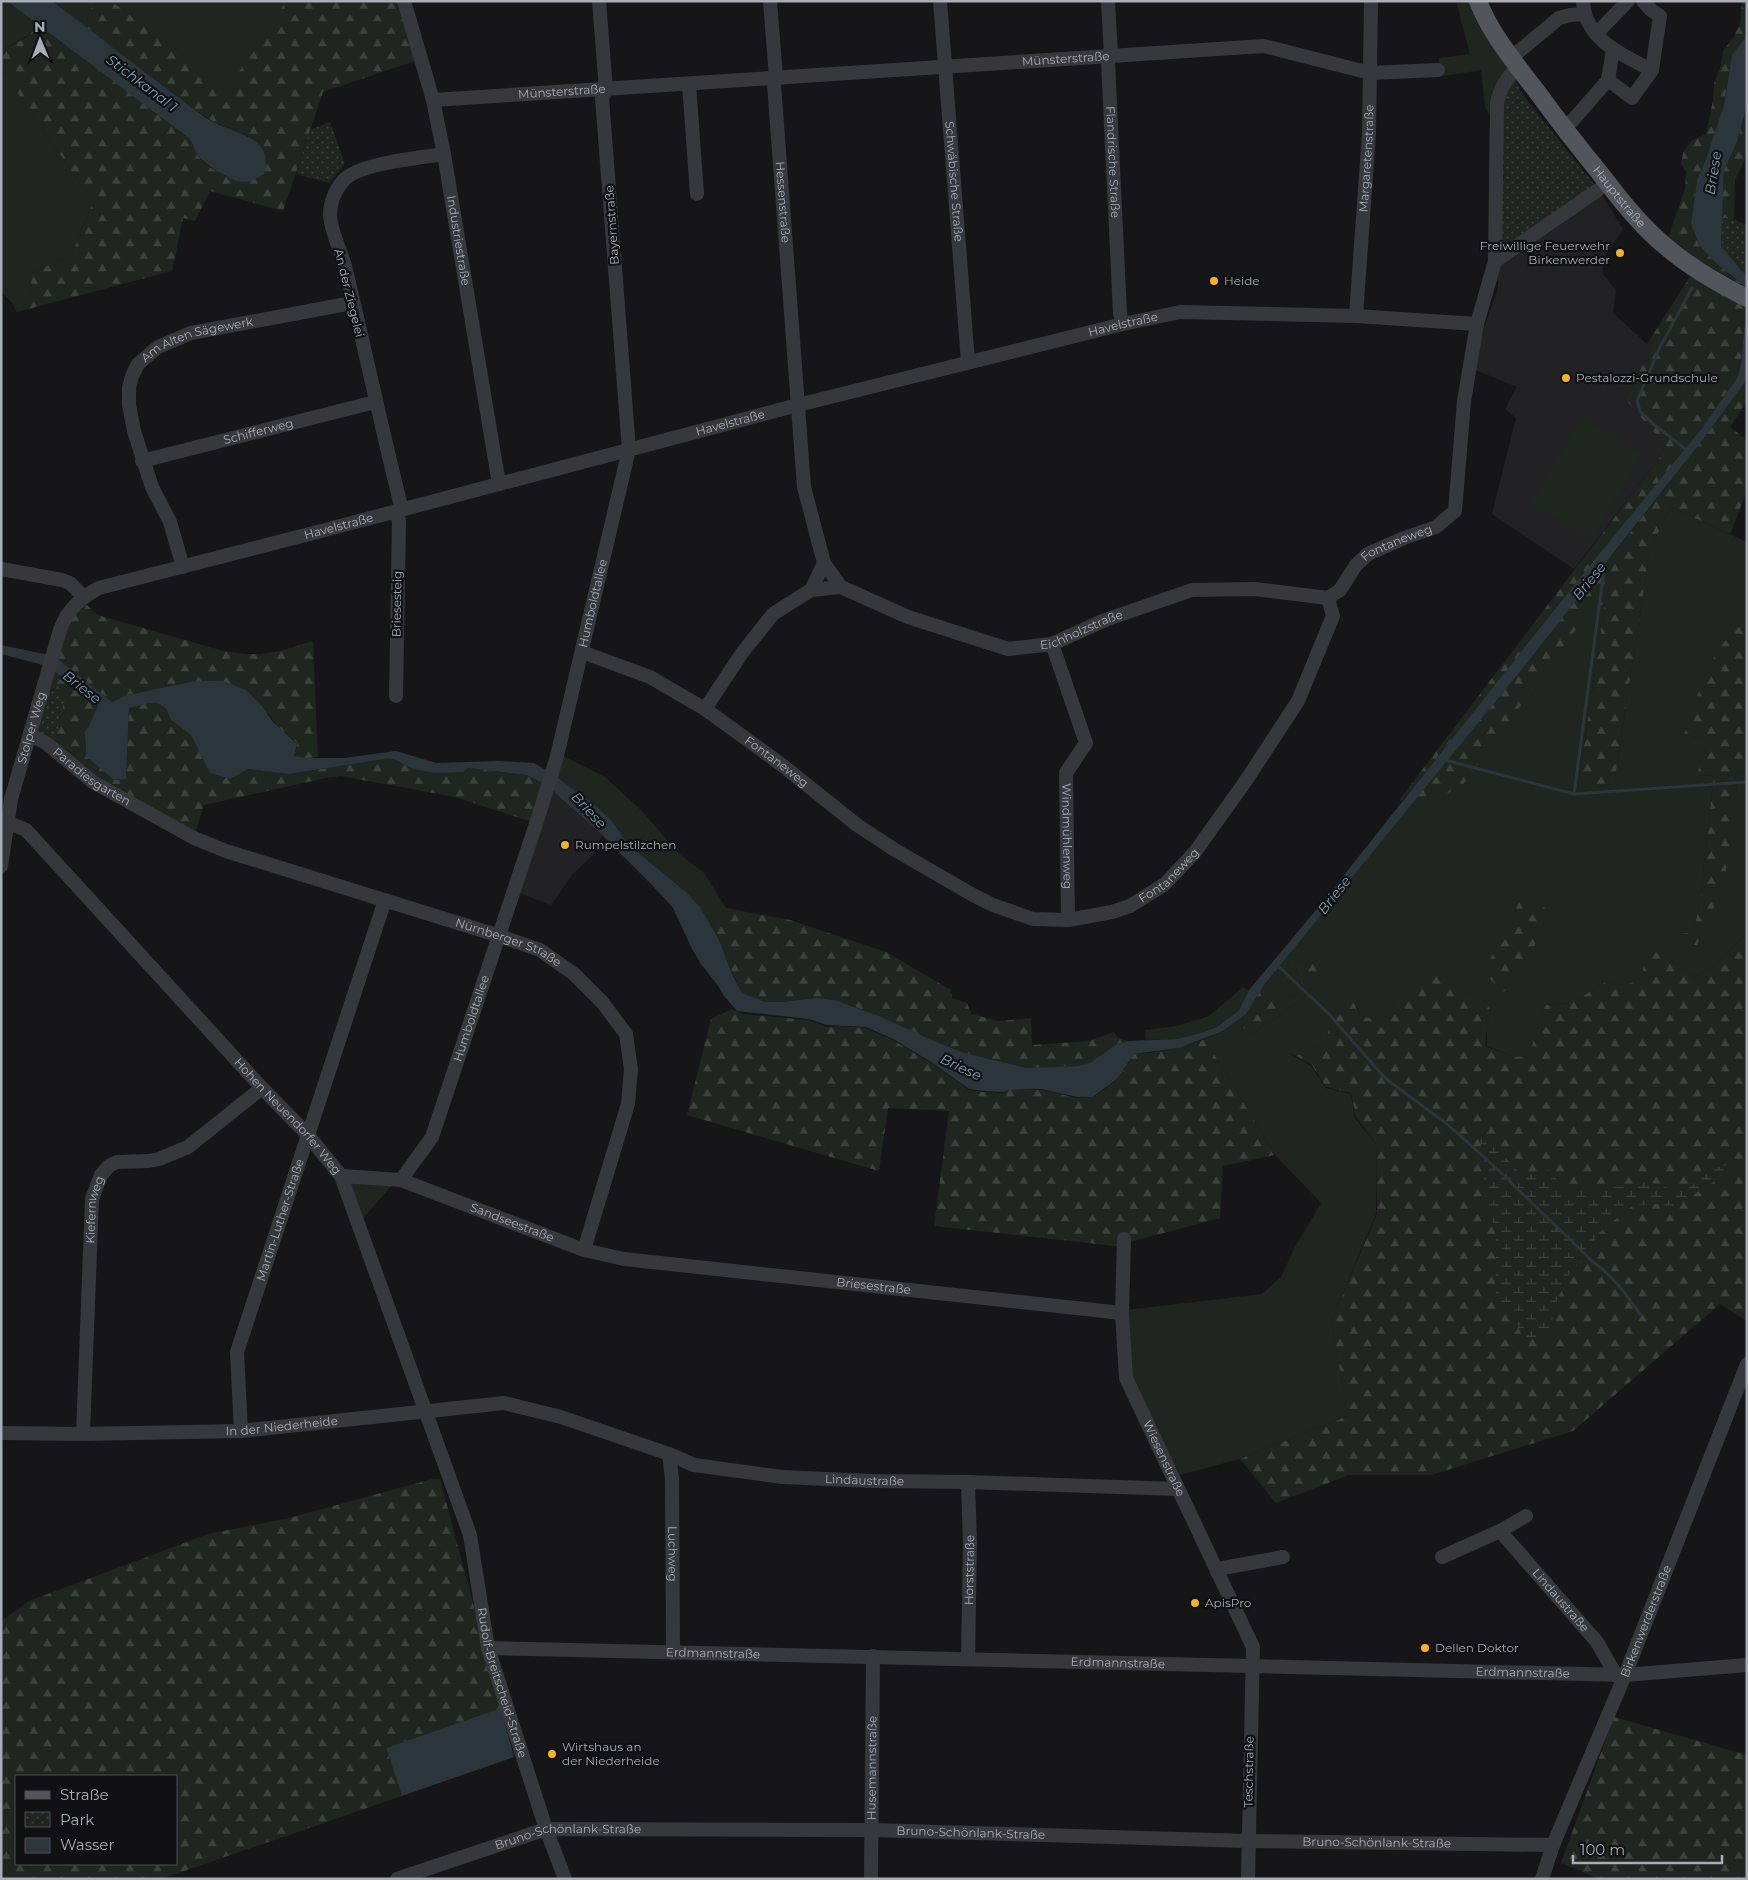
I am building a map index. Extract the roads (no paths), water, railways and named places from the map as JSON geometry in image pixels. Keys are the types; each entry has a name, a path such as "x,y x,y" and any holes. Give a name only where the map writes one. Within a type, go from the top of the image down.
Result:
{"main road":[{"name":"Hauptstraße","path":"1478,1 1491,30 1564,128 1621,200 1662,244 1682,260 1721,285 1747,298"}],"street":[{"name":"Industriestraße","path":"404,1 433,100 444,154 499,484"},
{"name":"Bayernstraße","path":"599,1 606,90 602,98 629,450"},
{"name":"Hessenstraße","path":"770,1 776,77 774,84 798,405"},
{"name":"Schwäbische Straße","path":"940,1 968,362"},
{"name":"Flandrische Straße","path":"1108,1 1111,56 1108,62 1120,314 1123,324"},
{"name":"Margaretenstraße","path":"1356,316 1369,133 1371,1"},
{"path":"1596,34 1628,1"},
{"path":"1608,80 1632,98 1652,70 1660,16 1643,1"},
{"path":"1477,324 1495,261 1497,103 1502,87 1515,62 1559,18 1584,8 1596,34 1613,50 1652,70"},
{"name":"Münsterstraße","path":"433,100 1264,46 1370,73 1438,70"},
{"path":"1564,128 1608,80 1613,50"},
{"path":"689,84 697,194"},
{"name":"An der Ziegelei","path":"399,510 346,269 332,228 331,205 337,189 344,179 357,171 374,166 444,154"},
{"name":"Hauptstraße","path":"1495,261 1598,190"},
{"name":"Am Alten Sägewerk","path":"183,567 170,522 152,487 142,461 134,431 129,405 129,388 138,364 158,347 191,333 352,303"},
{"name":"Havelstraße","path":"84,597 106,586 798,405 1123,324 1180,312 1356,316 1477,324"},
{"name":"Fontaneweg","path":"582,652 650,677 705,709 782,765 857,824 895,850 993,905 1033,919 1068,920 1112,912 1130,906 1165,884 1191,858 1245,782 1298,701 1332,616 1328,598 1340,590 1356,565 1368,554 1404,538 1436,527 1455,511 1464,401 1477,324"},
{"name":"Schifferweg","path":"142,461 375,402"},
{"path":"798,405 804,487 824,563 841,587"},
{"name":"Humboldtallee","path":"401,1180 432,1136 546,794 557,756 629,450"},
{"name":"Briesesteig","path":"396,696 399,510"},
{"path":"811,590 824,563"},
{"path":"1,569 62,580 70,583 84,597"},
{"name":"Eichholzstraße","path":"705,709 742,653 772,614 811,590 841,587 908,617 1008,649 1052,644 1105,620 1192,590 1255,589 1328,598"},
{"name":"Stolper Weg","path":"1,866 11,799 50,662 64,620 72,607 84,597"},
{"name":"Windmühlenweg","path":"1052,644 1086,743 1066,773 1068,920"},
{"name":"Paradiesgarten","path":"30,736 46,743 88,779 155,817"},
{"name":"Nürnberger Straße","path":"155,817 209,845 540,950 574,974 602,1002 626,1034 631,1069 628,1104 584,1250"},
{"name":"Hohen Neuendorfer Weg","path":"6,824 14,824 26,830 262,1088 307,1134 341,1176 453,1485"},
{"name":"Martin-Luther-Straße","path":"241,1431 237,1352 385,900"},
{"name":"Kiefernweg","path":"83,1434 92,1199 99,1180 109,1166 117,1162 149,1161 166,1157 188,1147 262,1088"},
{"path":"341,1176 401,1180"},
{"name":"Sandseestraße","path":"401,1180 584,1250 624,1259"},
{"name":"Wiesenstraße","path":"1124,1239 1122,1312 1126,1378 1253,1647 1252,1666"},
{"name":"Briesestraße","path":"624,1259 1122,1312"},
{"name":"Birkenwerderstraße","path":"1542,1879 1553,1845 1620,1675 1747,1364"},
{"name":"In der Niederheide","path":"1,1433 83,1434 241,1431 504,1403 561,1417"},
{"name":"Lindaustraße","path":"561,1417 669,1454 694,1465 782,1477 1177,1489"},
{"name":"Luchweg","path":"669,1454 672,1478 673,1653"},
{"name":"Horststraße","path":"968,1482 970,1544 968,1659"},
{"name":"Rudolf-Breitscheid-Straße","path":"453,1485 470,1535 488,1648 546,1829 565,1879"},
{"path":"1442,1557 1500,1531 1526,1516"},
{"name":"Lindaustraße","path":"1500,1531 1597,1642 1620,1675"},
{"path":"1217,1572 1223,1568 1283,1557"},
{"name":"Erdmannstraße","path":"488,1648 1620,1675 1747,1665"},
{"name":"Husemannstraße","path":"871,1879 873,1656"},
{"name":"Teschstraße","path":"1248,1879 1252,1666"},
{"name":"Bruno-Schönlank-Straße","path":"397,1879 546,1829 872,1830 1248,1841 1553,1845"}],"water":[{"name":"Stichkanal 1","path":"7,1 52,1 196,111 213,122 252,139 264,152 266,162 264,174 251,181 242,182 217,171 199,157 190,139"},
{"name":"Briese","path":"1747,35 1747,105 1737,142 1724,170 1721,246 1747,277 1747,288 1716,263 1699,245 1691,224 1697,180 1724,105 1732,55"},
{"name":"Briese","path":"1747,323 1747,376 1745,382 1704,438 1518,674 1264,985 1246,1014 1223,1031 1179,1048 1134,1054 1117,1079 1093,1097 1077,1097 1041,1089 1009,1090 1003,1092 969,1089 931,1062 893,1039 866,1027 827,1025 808,1019 737,1011 701,964 673,908 595,828 550,787 527,775 468,768 463,772 434,773 414,769 391,758 289,774 248,769 230,779 210,773 191,735 171,720 166,709 158,703 149,703 129,708 126,779 114,780 86,756 85,735 98,705 47,666 1,654 1,645 54,656 112,702 127,695 196,681 223,681 246,690 261,705 273,722 297,744 294,756 344,758 396,751 436,763 498,761 534,763 594,804 612,821 629,845 686,892 700,907 719,940 732,974 742,993 765,1002 817,998 834,1000 877,1015 968,1054 1027,1068 1079,1066 1090,1063 1115,1045 1128,1041 1177,1039 1204,1032 1217,1027 1239,1010 1249,990 1321,904 1579,579 1702,428 1737,378 1741,365 1744,329"},
{"path":"501,1708 514,1757 402,1796 386,1748"}],"waterway":[{"path":"1688,451 1652,423 1640,411 1637,401 1659,349 1692,288"},
{"name":"Briese","path":"1574,794 1605,562"},
{"path":"1445,760 1574,794 1747,782"},
{"path":"1277,965 1328,1013 1385,1078 1447,1124 1495,1167 1612,1279 1640,1314"}],"place":[{"name":"Freiwillige Feuerwehr Birkenwerder","path":"1620,253"},
{"name":"Heide","path":"1214,281"},
{"name":"Pestalozzi-Grundschule","path":"1566,378"},
{"name":"Rumpelstilzchen","path":"565,845"},
{"name":"ApisPro","path":"1195,1603"},
{"name":"Dellen Doktor","path":"1425,1648"},
{"name":"Wirtshaus an der Niederheide","path":"552,1754"}]}
